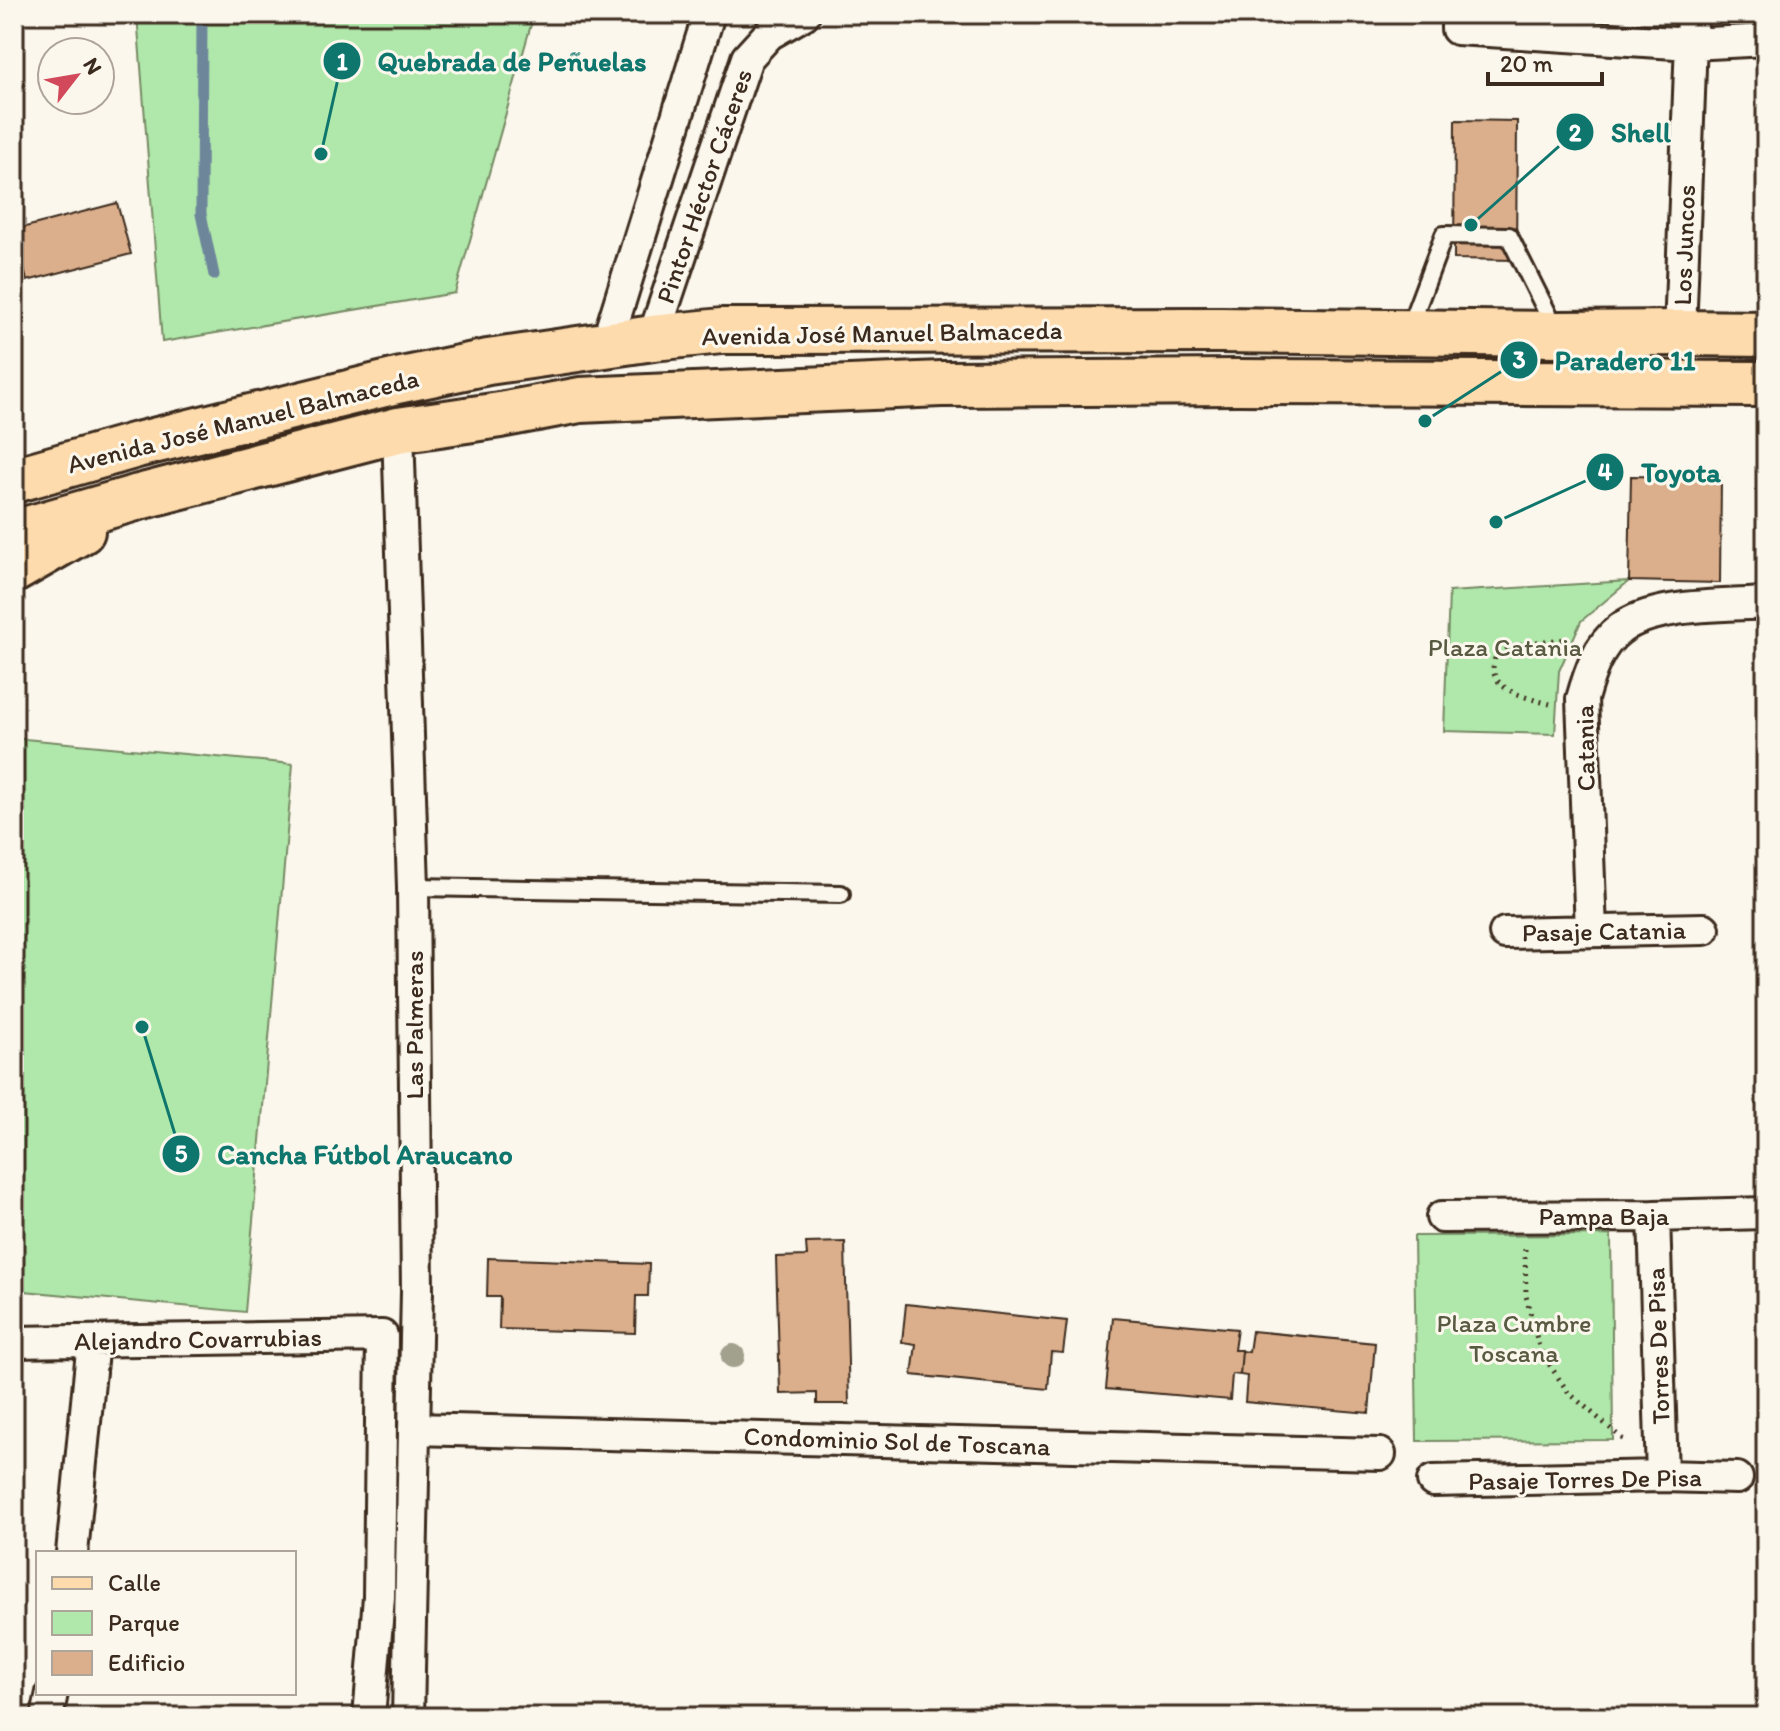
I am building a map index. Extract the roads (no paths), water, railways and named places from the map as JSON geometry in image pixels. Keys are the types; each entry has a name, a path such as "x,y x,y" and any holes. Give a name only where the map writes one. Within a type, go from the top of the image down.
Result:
{"main road":[{"name":"Avenida José Manuel Balmaceda","path":"14,480 137,445 397,381 488,362 722,331 1220,330 1766,334"},
{"name":"Avenida José Manuel Balmaceda","path":"14,533 398,430 580,400 941,384 1766,384"},
{"path":"14,452 137,445"},
{"path":"14,570 139,497"}],"street":[{"name":"Pintor Héctor Cáceres","path":"606,346 709,14"},
{"name":"Pintor Héctor Cáceres","path":"653,338 747,58 769,34 804,14"},
{"path":"1457,14 1457,29 1692,29 1766,40"},
{"name":"Los Juncos","path":"1680,333 1692,29"},
{"name":"Las Palmeras","path":"398,430 413,887 417,1291 408,1717"},
{"name":"Catania","path":"1591,931 1582,699 1604,646 1620,628 1666,610 1766,603"},
{"name":"Pasaje Catania","path":"1505,933 1704,929"},
{"name":"Pampa Baja","path":"1442,1217 1766,1213"},
{"name":"Torres De Pisa","path":"1654,1216 1654,1476"},
{"name":"Alejandro Covarrubias","path":"14,1342 382,1336 379,1597 369,1717"},
{"path":"72,1551 93,1341"},
{"name":"Condominio Sol de Toscana","path":"414,1429 1380,1454"},
{"name":"Pasaje Torres De Pisa","path":"1433,1481 1654,1476 1737,1478"},
{"path":"47,1717 52,1695"}],"lane":[{"path":"1407,333 1444,235 1509,236 1559,334"},
{"path":"413,887 841,894"}],"waterway":[{"path":"202,14 201,214 214,275"}],"place":[{"name":"Quebrada de Peñuelas","path":"321,154"},
{"name":"Shell","path":"1471,225"},
{"name":"Paradero 11","path":"1425,421"},
{"name":"Toyota","path":"1496,522"},
{"name":"Cancha Fútbol Araucano","path":"142,1027"}],"park label":[{"name":"Plaza Catania","path":"1505,647"},
{"name":"Plaza Cumbre Toscana","path":"1514,1338"}]}
